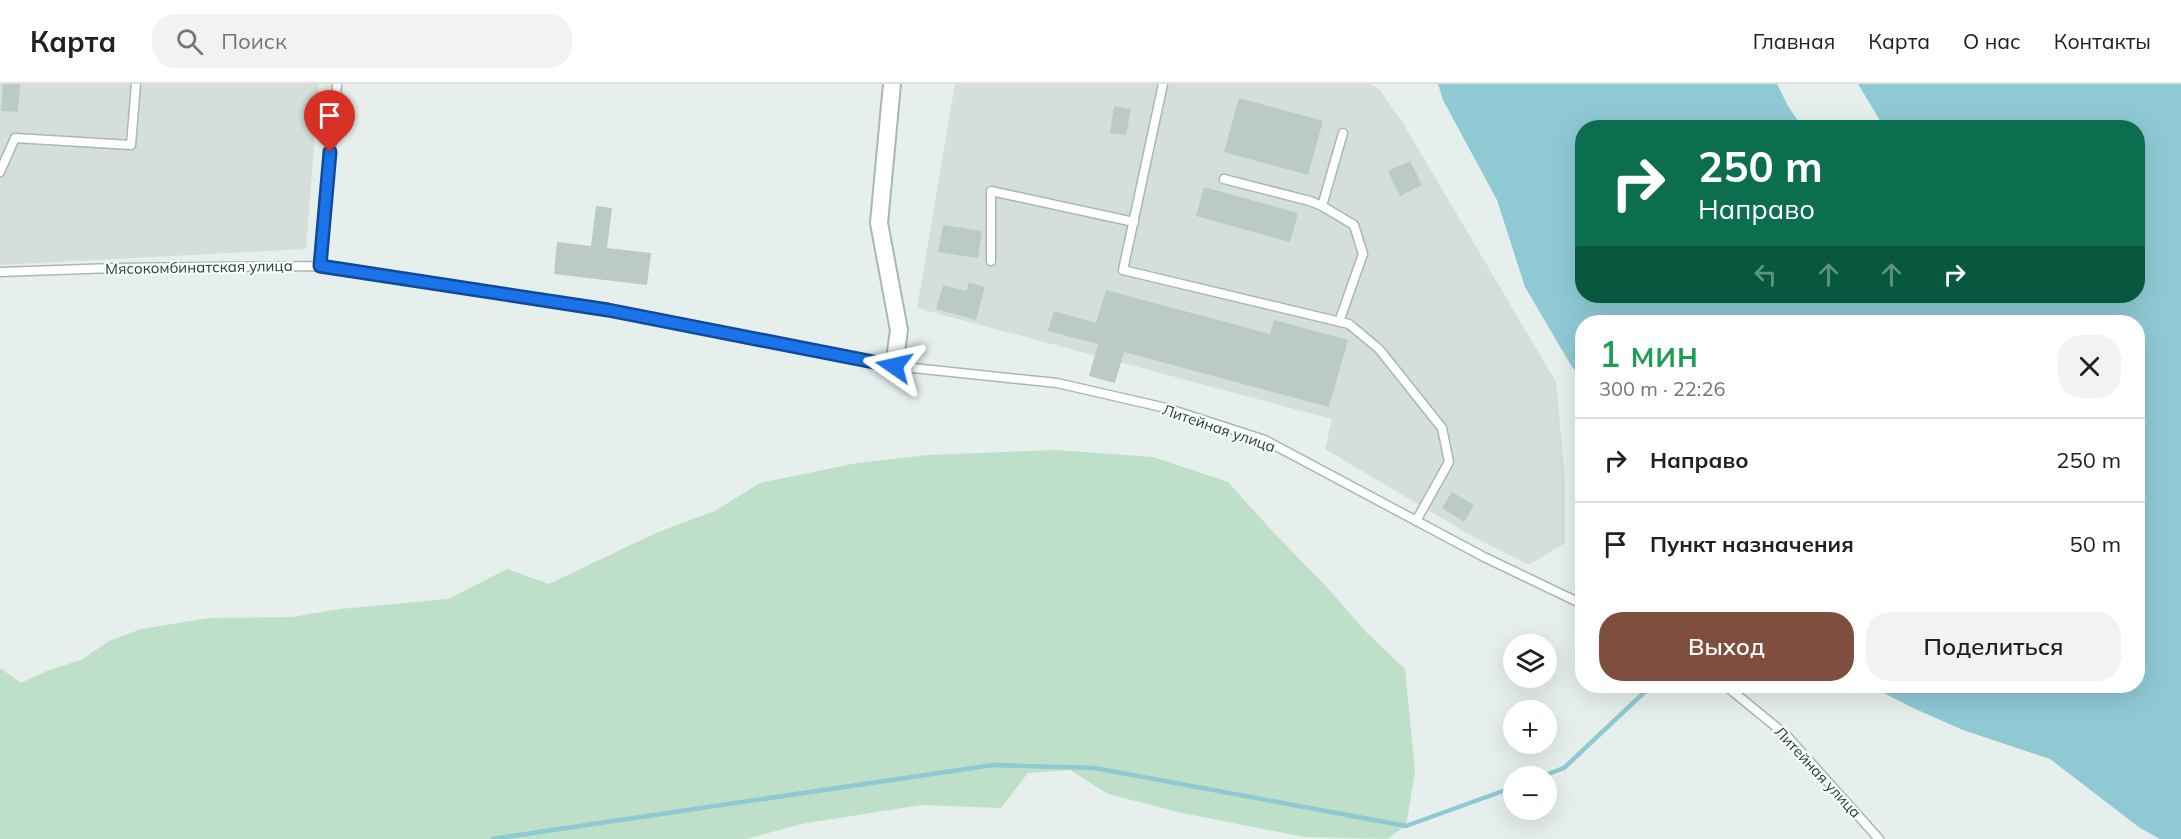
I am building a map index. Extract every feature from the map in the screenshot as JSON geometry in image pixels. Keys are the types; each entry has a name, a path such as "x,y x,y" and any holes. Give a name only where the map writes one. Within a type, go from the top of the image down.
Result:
{"street":[{"path":"892,84 879,223 899,330 894,366"}],"lane":[{"path":"0,172 15,138 131,144 136,84"},
{"path":"320,266 337,84"},
{"path":"1163,84 1123,270 1349,324 1379,349 1442,428 1449,462 1416,521"},
{"path":"1322,206 1342,133"},
{"path":"1224,179 1310,201 1354,225 1363,254 1339,322"},
{"path":"991,261 991,191 1134,222"},
{"name":"Мясокомбинатская улица","path":"0,272 114,268 320,266 608,310 894,366"},
{"name":"Литейная улица","path":"894,366 1057,383 1166,408 1265,440 1484,557 1575,601"},
{"name":"Литейная улица","path":"1735,693 1786,735 1879,839"}],"shaded area":[{"path":"0,84 319,84 306,249 0,265"},
{"path":"955,84 1370,84 1380,90 1403,123 1556,382 1565,479 1565,543 1529,565 1468,534 1325,449 1332,419 917,308"}],"green space":[{"path":"1055,450 1153,457 1228,482 1367,633 1405,669 1415,772 1406,826 1387,839 1304,837 1182,813 1108,794 1070,770 1028,773 1001,808 921,805 801,824 746,839 0,839 0,668 21,683 49,670 81,660 109,641 141,629 210,618 292,617 340,609 448,599 507,569 549,584 658,532 715,511 760,483 857,463 928,455"}],"water":[{"path":"1438,84 1777,84 1797,120 1575,120 1575,303 2145,303 2145,120 1880,120 1858,84 2181,84 2181,839 2160,839 2140,828 2050,759 1963,730 1884,693 2145,693 2145,315 1575,315 1575,370 1525,287 1497,200 1443,100"}],"building":[{"path":"3,84 20,84 18,112 1,111"},
{"path":"1239,98 1323,121 1308,175 1224,152"},
{"path":"1114,106 1131,109 1126,135 1110,133"},
{"path":"1410,161 1422,185 1400,196 1388,171"},
{"path":"1204,187 1298,213 1290,242 1196,216"},
{"path":"596,206 612,208 607,248 651,253 647,285 554,274 557,242 591,246"},
{"path":"943,225 982,231 978,258 938,252"},
{"path":"969,282 985,287 976,320 936,309 943,285 966,291"},
{"path":"1106,290 1270,334 1274,320 1348,340 1329,407 1124,352 1115,383 1089,376 1098,344 1048,331 1054,311 1096,323"},
{"path":"1452,492 1474,505 1464,522 1442,508"}],"waterway":[{"path":"1557,771 1564,768 1644,693"},
{"path":"492,839 993,765 1095,768 1406,826 1503,791"}],"route":[{"path":"330,152 320,266 608,310 894,366"}]}
